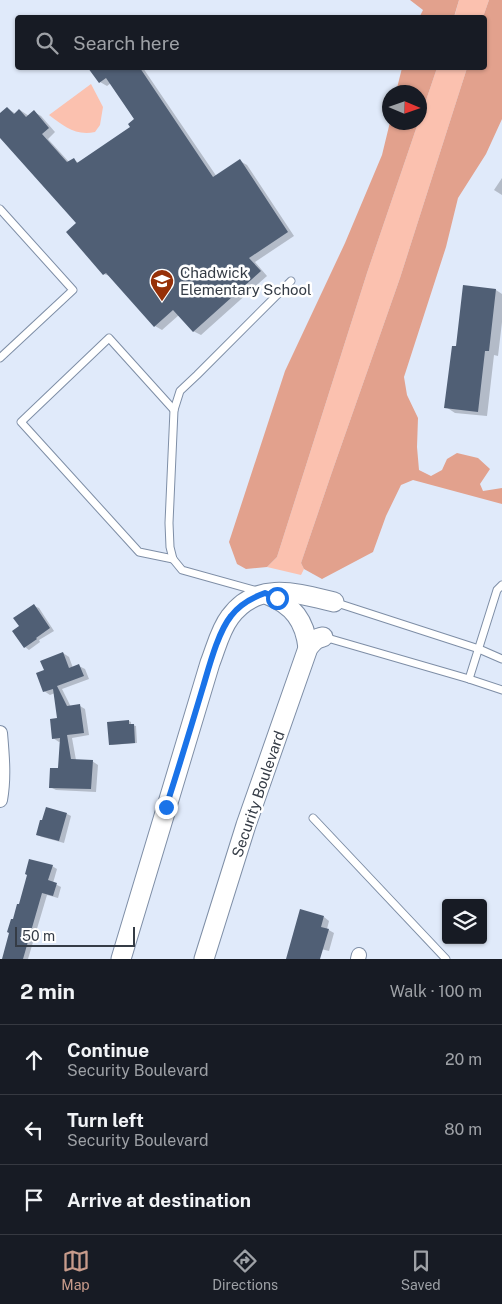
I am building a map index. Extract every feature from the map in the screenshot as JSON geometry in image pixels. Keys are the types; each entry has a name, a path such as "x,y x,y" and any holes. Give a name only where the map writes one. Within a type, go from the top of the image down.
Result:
{"street":[{"path":"121,959 208,672 229,618 251,598 265,593 288,593 334,602"},
{"path":"265,593 288,605 300,620 307,636 316,642"},
{"name":"Security Boulevard","path":"204,959 246,826 316,642"},
{"path":"0,733 3,785 0,800"}],"lane":[{"path":"0,210 73,290 0,358"},
{"path":"265,593 182,570 174,559 170,547 169,523 174,410 180,391 291,282"},
{"path":"174,410 110,338 21,422 139,552 174,559"},
{"path":"469,679 498,590 502,585"},
{"path":"334,602 480,649 502,659"},
{"path":"316,642 469,679 502,690"},
{"path":"313,818 446,959"}],"shaded area":[{"path":"410,0 459,0 455,15 420,15 423,10"},
{"path":"459,0 489,0 484,15 455,15"},
{"path":"489,0 502,0 502,119 486,154 458,198 446,247 404,377 407,395 418,418 417,447 419,470 431,476 442,470 447,459 457,453 478,458 490,469 480,484 483,491 502,488 502,504 413,480 401,485 386,516 373,552 322,579 304,569 301,563 400,278 466,70 487,70 487,15 484,15"},
{"path":"402,70 436,70 427,97 427,85 398,85"},
{"path":"436,70 466,70 400,278 301,563 304,569 301,575 267,567 277,557 367,273 416,130 427,130 427,97"},
{"path":"91,84 103,107 100,125 95,132 81,133 65,126 49,115"},
{"path":"388,130 416,130 367,273 277,557 267,567 246,569 237,564 229,542 285,371 345,243 382,155"}],"building":[{"path":"89,70 141,70 213,177 240,159 288,232 249,258 261,271 193,332 173,310 154,327 106,273 103,275 66,232 76,223 0,138 0,113 7,107 14,114 19,109 26,117 34,110 49,128 42,134 67,162 74,158 77,163 130,127 128,124 134,119 106,78 99,83"},
{"path":"463,285 496,289 489,351 485,351 478,412 444,408 452,346 456,346"},
{"path":"34,604 50,628 24,648 12,631 19,626 13,618"},
{"path":"63,652 69,668 79,664 84,676 57,686 67,706 80,704 84,733 67,735 71,759 93,760 91,789 49,788 50,768 58,768 60,738 52,739 50,719 57,718 53,689 43,692 36,673 44,670 40,661"},
{"path":"129,720 129,724 134,724 135,743 109,745 107,722"},
{"path":"46,807 67,813 59,841 36,835"},
{"path":"29,859 53,865 48,880 57,883 53,896 42,893 23,959 2,959 9,933 7,932 17,904 19,904 27,875 25,874"},
{"path":"300,909 324,916 321,927 329,929 320,959 286,959"}],"place":[{"name":"Chadwick Elementary School","path":"162,302"}],"route":[{"path":"166,807 210,663 229,618 251,598 265,593 277,598"}]}
